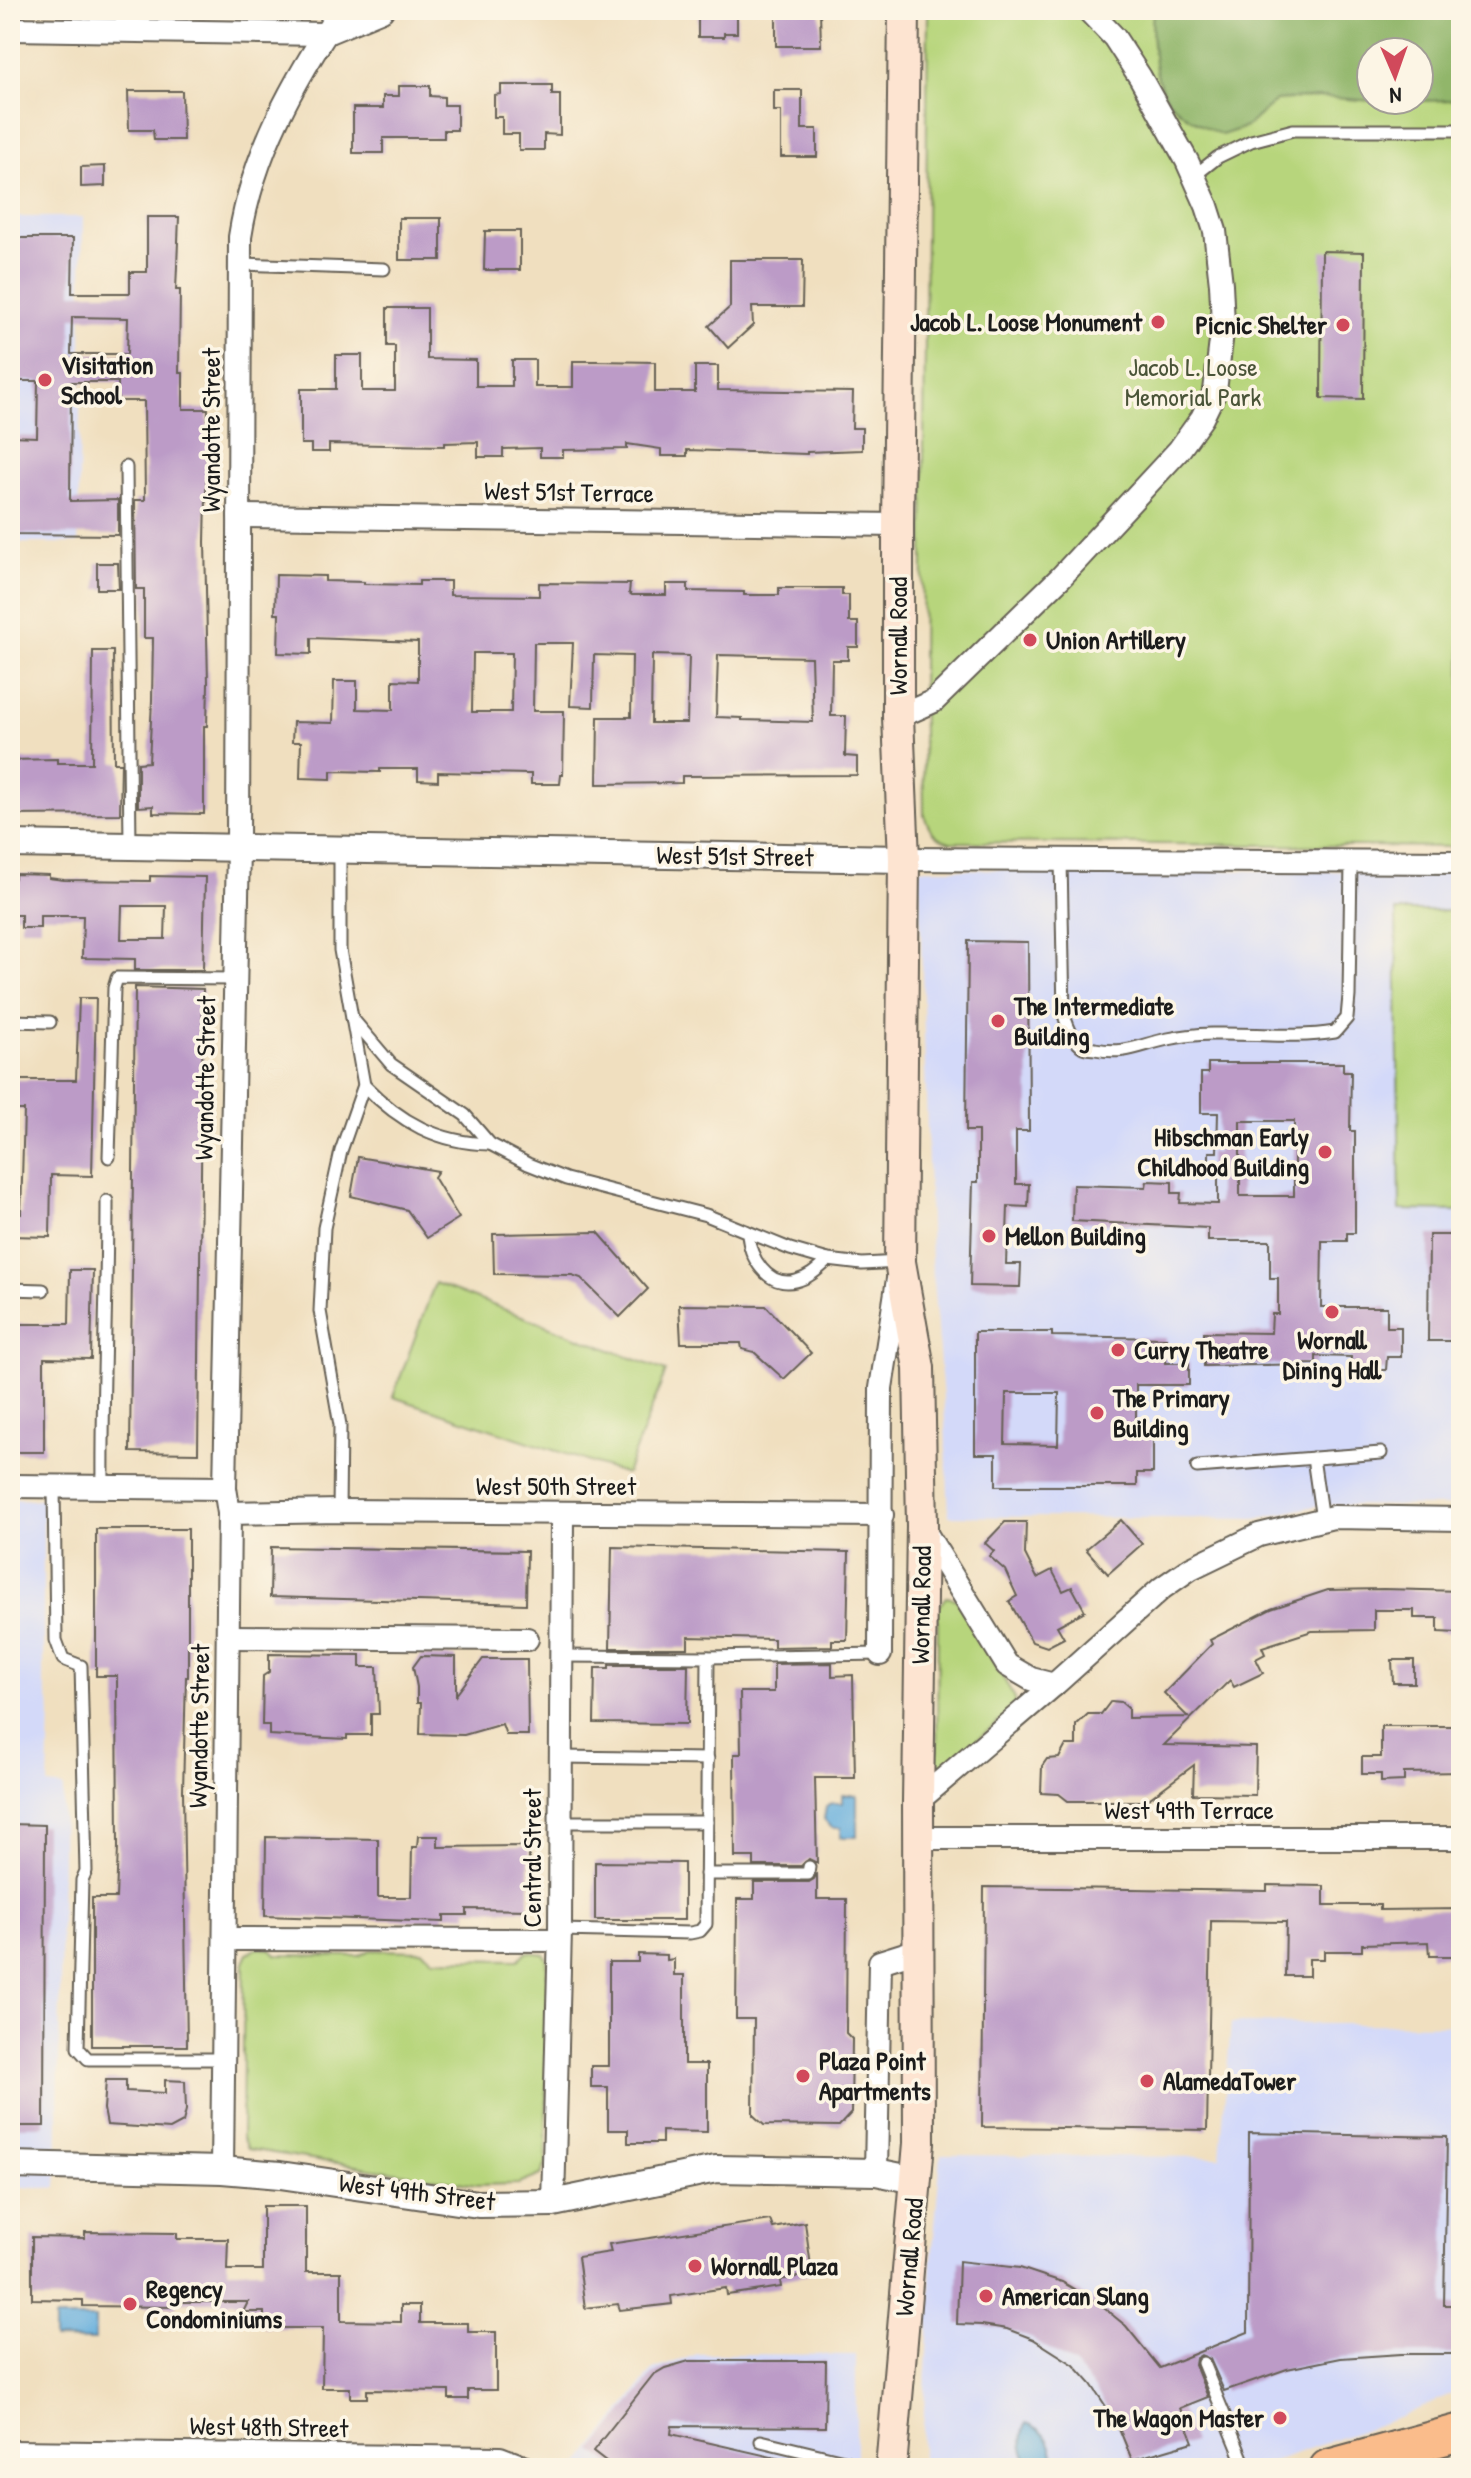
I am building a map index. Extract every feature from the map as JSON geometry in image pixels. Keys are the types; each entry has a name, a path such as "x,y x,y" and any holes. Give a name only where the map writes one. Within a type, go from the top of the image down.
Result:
{"highway":[{"path":"1328,2468 1461,2432"}],"main road":[{"name":"Wornall Road","path":"891,2468 919,2143 918,1801 922,1526 919,1368 900,1262 904,859 898,717 898,525 904,10"}],"street":[{"name":"Wyandotte Street","path":"222,2170 229,1513 225,1488 238,848 240,264 244,211 258,160 279,113 341,10"},
{"path":"10,29 324,34 382,10"},
{"path":"898,717 934,701 1061,577 1179,450 1210,405 1215,391 1220,359 1221,284 1215,231 1207,206 1140,77 1114,37 1088,10"},
{"name":"West 51st Terrace","path":"239,516 898,525"},
{"name":"West 51st Street","path":"10,844 904,859 1461,862"},
{"name":"Wornall Road","path":"880,1654 881,1388 900,1262"},
{"path":"10,1486 225,1488"},
{"name":"West 50th Street","path":"229,1513 882,1515"},
{"name":"Central Street","path":"553,2203 560,1935 562,1514"},
{"path":"918,1801 1162,1588 1191,1568 1259,1535 1333,1517 1461,1519"},
{"path":"922,1526 1007,1665 1031,1679 1054,1685"},
{"path":"228,1637 527,1639"},
{"name":"West 49th Terrace","path":"918,1838 1461,1838"},
{"path":"225,1939 560,1935"},
{"name":"Wornall Road","path":"876,2172 880,1962 918,1950"},
{"name":"West 49th Street","path":"10,2165 222,2170 280,2175 478,2204 553,2203 716,2169 876,2172 916,2180"},
{"path":"1425,2442 1461,2420"},
{"name":"West 48th Street","path":"10,2452 500,2458 526,2468"}],"lane":[{"path":"1193,177 1218,157 1251,141 1293,130 1461,130"},
{"path":"240,264 384,269"},
{"path":"126,467 130,846"},
{"path":"339,1511 340,1425 320,1311 324,1228 341,1151 364,1085 340,950 340,850"},
{"path":"1061,860 1064,1015 1070,1031 1083,1047 1110,1052 1138,1049 1166,1039 1203,1035 1312,1036 1335,1032 1347,1018 1351,862"},
{"path":"109,1157 114,988 117,978 235,979"},
{"path":"350,1015 391,1064 465,1115 490,1144 528,1164 566,1179 706,1215 790,1249 828,1260 862,1264 900,1262"},
{"path":"10,1021 50,1022"},
{"path":"364,1085 389,1110 429,1131 460,1144 490,1144"},
{"path":"103,1487 102,1381 106,1331 107,1201"},
{"path":"748,1232 749,1246 756,1263 771,1278 793,1282 811,1276 828,1260"},
{"path":"10,1289 43,1290"},
{"path":"1197,1467 1381,1453"},
{"path":"1313,1458 1322,1520"},
{"path":"54,1487 56,1640 63,1659 81,1666 86,1871 82,1880 78,2048 88,2059 223,2059"},
{"path":"561,1656 880,1654"},
{"path":"560,1935 690,1933 700,1931 706,1924 708,1657"},
{"path":"561,1757 708,1759"},
{"path":"560,1822 707,1822"},
{"path":"706,1874 808,1874 809,1867"},
{"path":"1203,2363 1246,2468"},
{"path":"761,2441 873,2468"}],"shaded area":[{"name":"Visitation School","path":"10,217 83,217 78,543 10,543"},
{"path":"919,869 1461,872 1461,1506 1320,1505 1256,1519 949,1516 945,1420 931,1258"},
{"path":"10,1499 43,1500 43,1681 50,1705 48,1785 63,1787 57,2188 10,2188"},
{"path":"1231,2023 1461,2025 1461,2389 1401,2417 1253,2468 921,2468 941,2155 1220,2157"},
{"path":"698,2354 856,2355 856,2468 577,2468 653,2370"}],"green space":[{"name":"Jacob L. Loose Memorial Park","path":"928,10 1461,10 1461,847 950,842 933,832 924,815 922,663"},
{"path":"1153,10 1461,10 1461,96 1454,100 1435,101 1435,36 1355,36 1355,100 1321,97 1277,100 1246,127 1222,135 1197,123 1168,99 1160,83 1153,40"},
{"path":"1396,911 1461,911 1461,1211 1400,1210"},
{"path":"435,1283 666,1371 626,1474 393,1397"},
{"path":"946,1597 956,1599 1015,1698 1015,1709 942,1768 937,1762 938,1607"},
{"path":"258,1948 271,1949 277,1955 359,1956 370,1950 422,1951 434,1959 518,1960 527,1952 544,1954 547,1960 546,2164 541,2175 519,2184 476,2185 248,2149 242,2138 244,1962 248,1953"}],"water":[{"path":"842,1795 857,1795 857,1837 841,1837 841,1828 832,1828 824,1819 826,1807 832,1803 842,1803"},
{"path":"54,2318 95,2318 95,2340 54,2339"},
{"path":"1026,2423 1043,2433 1052,2449 1054,2462 1046,2467 1036,2467 1024,2453 1022,2441"}],"building":[{"path":"698,10 737,10 737,33 724,33 724,37 698,37"},
{"path":"776,10 820,10 821,46 776,46"},
{"path":"501,85 552,85 552,95 560,95 560,135 544,134 544,150 519,150 519,134 502,134 502,117 494,117 494,95 501,94"},
{"path":"399,86 430,86 430,96 444,97 444,105 457,105 457,130 444,130 444,138 383,138 383,153 353,153 353,108 383,108 383,96 399,96"},
{"path":"774,90 802,90 802,129 817,129 817,157 781,157 781,111 774,111"},
{"path":"128,91 182,91 183,140 154,140 153,130 129,130"},
{"path":"105,166 105,186 81,187 81,167"},
{"path":"147,217 179,217 176,290 180,290 179,373 183,373 183,409 208,409 205,542 208,683 207,726 204,726 204,814 153,813 153,806 138,807 138,763 149,762 153,638 144,638 144,589 136,589 135,500 145,500 144,401 118,401 118,382 71,382 70,501 118,500 118,535 10,534 10,436 37,437 38,381 10,381 10,238 73,238 72,293 130,293 130,272 147,272","holes":["72,317 128,318 127,354 71,354"]},
{"path":"399,218 441,218 441,260 399,260"},
{"path":"485,231 520,231 520,270 484,270"},
{"name":"Picnic Shelter","path":"1322,251 1364,252 1363,399 1321,398"},
{"path":"730,260 803,260 802,307 752,307 753,325 728,348 709,326 730,307"},
{"path":"387,308 427,308 427,359 476,360 476,386 512,386 512,360 535,360 535,387 573,387 573,361 596,361 655,362 655,392 695,392 695,366 718,366 718,390 853,392 852,428 862,428 862,450 807,454 687,450 687,456 661,456 661,449 627,444 627,449 563,450 563,457 540,457 540,448 503,449 503,457 478,457 478,442 445,443 445,446 329,444 329,452 311,452 311,444 301,444 301,389 336,389 336,355 362,355 362,391 395,391 395,346 387,346"},
{"path":"97,563 118,563 119,589 97,589"},
{"path":"276,575 325,576 325,581 364,584 419,585 419,581 450,581 450,595 539,596 539,583 630,584 629,593 632,595 666,595 666,584 688,584 688,591 744,592 744,595 779,595 779,588 842,588 842,595 849,595 849,622 858,622 858,647 848,647 848,660 832,660 831,716 846,716 845,756 857,757 857,775 682,776 682,783 597,784 598,717 631,717 632,656 594,655 593,707 570,706 573,643 534,643 533,711 564,711 563,775 560,784 531,784 531,774 438,772 438,781 418,780 418,769 331,771 331,779 300,778 301,742 292,742 293,722 333,723 334,681 357,681 357,709 393,710 393,680 418,681 418,642 311,638 311,654 278,653 279,614 275,614","holes":["473,653 512,653 511,712 472,712","652,655 689,656 687,723 651,723","718,655 811,657 813,722 716,717"]},
{"path":"93,651 113,651 114,763 121,763 120,814 10,815 10,760 57,759 57,763 92,763"},
{"path":"15,874 49,875 49,878 64,880 150,881 150,876 205,877 203,970 135,970 135,959 82,958 83,916 40,916 40,928 21,928 21,915 10,915 10,877 15,878","holes":["122,906 166,906 165,939 121,939"]},
{"name":"The Intermediate Building","path":"968,941 1028,942 1029,1131 1016,1131 1016,1184 1029,1184 1028,1207 1008,1206 1006,1264 1021,1264 1020,1287 970,1286 973,1182 978,1182 978,1131 966,1131"},
{"path":"135,987 203,989 198,1453 130,1452"},
{"path":"79,998 96,998 92,1176 51,1175 50,1237 10,1236 10,1214 21,1214 24,1110 10,1110 10,1080 76,1080"},
{"path":"1208,1063 1343,1063 1343,1071 1351,1071 1350,1131 1355,1131 1355,1233 1347,1233 1347,1241 1322,1241 1321,1307 1387,1307 1387,1327 1401,1327 1401,1357 1387,1357 1386,1370 1351,1370 1351,1357 1316,1356 1316,1364 1204,1366 1204,1332 1271,1333 1272,1314 1278,1314 1278,1278 1270,1278 1270,1241 1208,1241 1208,1228 1072,1221 1073,1185 1146,1187 1147,1181 1172,1182 1172,1193 1181,1193 1180,1203 1218,1204 1218,1169 1209,1169 1209,1152 1217,1152 1218,1113 1201,1113 1201,1073 1208,1073","holes":["1240,1121 1294,1121 1294,1196 1240,1196"]},
{"path":"358,1157 438,1171 434,1177 459,1218 427,1238 407,1210 351,1196"},
{"path":"598,1232 648,1289 620,1317 581,1278 572,1275 494,1274 493,1234"},
{"path":"1429,1235 1461,1235 1461,1341 1428,1341"},
{"path":"70,1270 93,1270 91,1359 44,1358 44,1452 10,1452 10,1324 69,1324"},
{"path":"679,1305 766,1306 811,1353 784,1379 754,1352 742,1349 741,1343 681,1343"},
{"name":"The Primary Building","path":"975,1332 1052,1332 1052,1336 1166,1338 1165,1363 1189,1363 1189,1385 1136,1385 1136,1432 1153,1432 1153,1473 1137,1473 1137,1486 996,1486 996,1454 975,1454","holes":["1006,1393 1059,1393 1058,1445 1005,1444"]},
{"path":"1121,1520 1142,1544 1108,1574 1086,1549"},
{"path":"1005,1522 1026,1522 1025,1554 1037,1578 1052,1570 1063,1591 1072,1587 1085,1611 1057,1626 1064,1638 1047,1647 1032,1642 1009,1601 1017,1596 1005,1570 989,1556 994,1551 985,1543"},
{"path":"96,1529 188,1529 188,1677 183,1790 187,2046 92,2046 92,1898 116,1898 118,1847 117,1676 96,1676"},
{"path":"271,1547 527,1551 526,1604 270,1597"},
{"path":"612,1547 849,1552 847,1640 832,1640 832,1646 774,1647 774,1639 688,1637 688,1648 610,1648"},
{"path":"1328,1590 1461,1591 1461,1626 1458,1626 1458,1633 1438,1632 1438,1618 1414,1618 1414,1610 1374,1610 1374,1630 1312,1631 1262,1647 1265,1654 1256,1659 1263,1673 1234,1687 1230,1680 1164,1745 1256,1747 1255,1795 1193,1794 1194,1765 1146,1801 1068,1801 1059,1794 1041,1793 1042,1766 1047,1759 1059,1758 1066,1745 1076,1745 1076,1725 1088,1714 1101,1714 1111,1701 1121,1702 1128,1708 1128,1718 1188,1717 1164,1693 1212,1644 1210,1640 1271,1609"},
{"path":"269,1654 360,1655 360,1667 377,1667 379,1714 371,1714 371,1735 347,1735 347,1739 269,1735 269,1725 262,1725 263,1676 269,1672"},
{"path":"421,1656 456,1657 456,1695 483,1659 527,1659 528,1735 506,1735 502,1724 464,1735 420,1734 421,1703 417,1703 413,1667"},
{"path":"1392,1660 1414,1660 1414,1683 1393,1683"},
{"path":"832,1663 832,1676 853,1675 855,1778 815,1778 817,1863 809,1859 801,1866 754,1866 754,1857 735,1857 734,1754 741,1754 740,1692 774,1692 774,1664"},
{"path":"609,1665 688,1665 687,1724 594,1723 595,1668 609,1668"},
{"path":"1381,1726 1460,1726 1461,1772 1404,1773 1404,1781 1381,1782 1381,1774 1362,1774 1362,1757 1381,1757"},
{"path":"10,1824 45,1825 44,2126 10,2126"},
{"path":"418,1836 438,1836 438,1847 529,1846 529,1910 467,1909 467,1915 444,1915 444,1922 265,1916 266,1837 378,1839 378,1897 411,1897 412,1847 417,1847"},
{"path":"595,1862 684,1863 684,1920 595,1920"},
{"path":"817,1873 817,1899 847,1899 846,2033 852,2039 851,2113 839,2126 764,2125 753,2115 754,2019 736,2019 737,1899 754,1899 754,1882 809,1882"},
{"path":"1267,1885 1324,1886 1324,1905 1380,1905 1380,1910 1460,1909 1461,1956 1430,1956 1429,1942 1362,1944 1362,1951 1324,1951 1324,1959 1309,1959 1309,1976 1285,1976 1286,1922 1211,1921 1207,2130 982,2127 984,1887 1267,1891"},
{"path":"638,1954 667,1955 667,1960 674,1959 674,1975 684,1975 684,2064 707,2064 707,2132 662,2131 662,2143 628,2143 628,2130 608,2130 608,2087 591,2087 591,2066 609,2066 609,1962 638,1962"},
{"path":"106,2080 126,2080 126,2091 165,2093 165,2080 185,2081 186,2110 183,2122 170,2129 107,2125 104,2109"},
{"path":"1249,2133 1447,2137 1444,2305 1456,2305 1454,2354 1341,2358 1287,2369 1224,2391 1210,2359 1201,2355 1196,2358 1195,2365 1208,2397 1180,2408 1193,2442 1132,2460 1117,2423 1074,2365 1033,2339 1007,2329 957,2324 959,2261 1020,2268 1062,2282 1099,2304 1126,2326 1160,2368 1248,2332"},
{"name":"Regency Condominiums","path":"263,2206 306,2206 306,2272 341,2272 341,2321 401,2322 401,2305 420,2305 420,2323 468,2323 468,2332 496,2332 496,2390 468,2390 468,2399 449,2399 449,2391 367,2390 367,2398 350,2398 350,2388 322,2388 323,2328 264,2328 264,2312 243,2312 248,2302 176,2302 176,2307 83,2306 83,2300 32,2299 32,2237 85,2238 85,2232 177,2233 177,2239 228,2239 227,2270 263,2270"},
{"name":"Wornall Plaza","path":"770,2220 773,2228 805,2222 812,2274 780,2280 781,2287 727,2295 726,2288 671,2296 672,2304 620,2310 618,2304 585,2308 578,2257 611,2252 609,2244"},
{"path":"689,2361 826,2361 825,2427 672,2426 671,2434 789,2461 788,2468 615,2468 593,2451 653,2375"}],"place":[{"name":"Jacob L. Loose Monument","path":"1158,322"},
{"name":"Picnic Shelter","path":"1343,325"},
{"name":"Visitation School","path":"45,380"},
{"name":"Union Artillery","path":"1030,640"},
{"name":"The Intermediate Building","path":"998,1021"},
{"name":"Hibschman Early Childhood Building","path":"1325,1152"},
{"name":"Mellon Building","path":"989,1236"},
{"name":"Wornall Dining Hall","path":"1332,1312"},
{"name":"Curry Theatre","path":"1118,1350"},
{"name":"The Primary Building","path":"1097,1413"},
{"name":"Plaza Point Apartments","path":"803,2076"},
{"name":"AlamedaTower","path":"1147,2081"},
{"name":"Wornall Plaza","path":"695,2266"},
{"name":"American Slang","path":"986,2296"},
{"name":"Regency Condominiums","path":"130,2304"},
{"name":"The Wagon Master","path":"1280,2418"}]}
